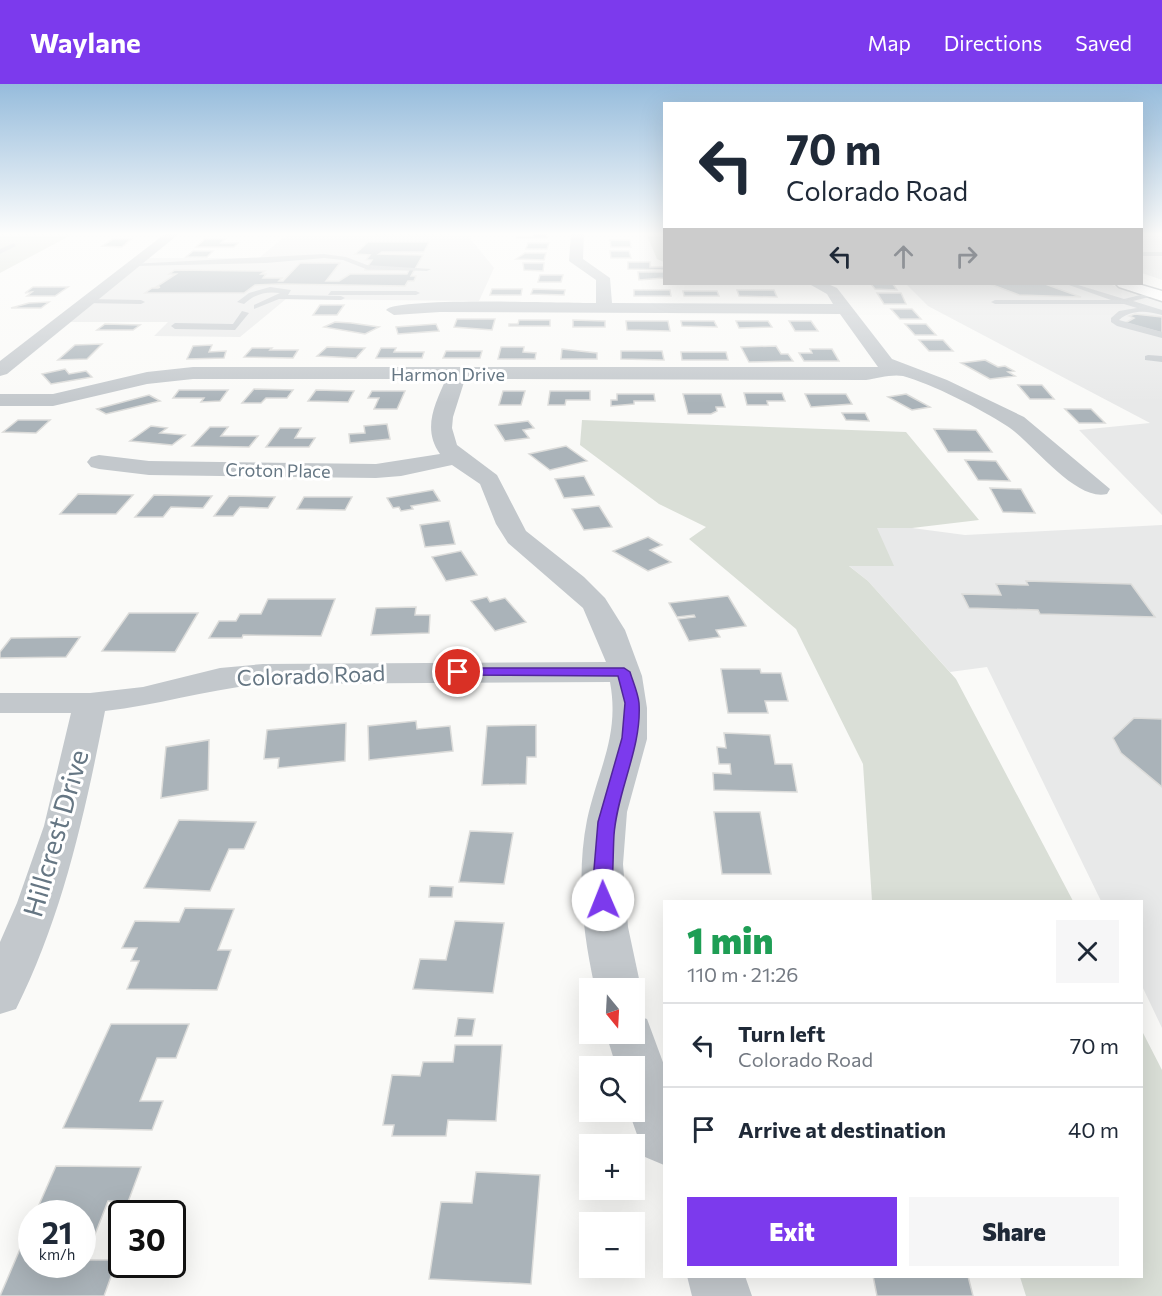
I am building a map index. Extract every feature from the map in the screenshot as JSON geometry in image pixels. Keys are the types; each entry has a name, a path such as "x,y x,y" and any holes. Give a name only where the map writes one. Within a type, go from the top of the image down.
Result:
{"highway":[{"path":"1144,290 1160,294"}],"street":[{"path":"0,369 102,290"},
{"path":"603,290 604,308"},
{"path":"829,290 885,363 940,384 1016,422 1057,459 1098,489"},
{"path":"393,310 440,307 844,309"},
{"name":"Harmon Drive","path":"0,400 53,400 147,378 193,374 866,374 899,370"},
{"path":"458,374 441,418 440,431 444,444 456,457 483,473 492,483 509,526 523,543 591,598 603,615 624,672 632,703 629,738 606,822 602,881 607,938 616,978"},
{"name":"Croton Place","path":"99,462 149,468 376,471 411,467 456,457"},
{"name":"Colorado Road","path":"0,703 90,703 143,697 220,678 263,674 624,672"},
{"name":"Hillcrest Drive","path":"0,995 38,903 63,826 90,703"},
{"path":"633,1044 663,1137"},
{"path":"717,1278 722,1296"}],"lane":[{"path":"1085,290 1162,313"},
{"path":"242,302 250,293 287,291 286,295 257,307"},
{"path":"331,292 416,293"},
{"path":"279,297 348,298 351,293"},
{"path":"995,302 1125,303 1160,294"},
{"path":"87,301 141,302"},
{"path":"1144,309 1122,314 1114,320 1120,324 1162,335"},
{"path":"175,326 235,327 245,314"},
{"path":"1148,358 1162,358"}],"shaded area":[{"path":"102,290 484,290 479,301 286,299 240,337 154,336 168,322 61,322"},
{"path":"912,290 1126,290 1162,301 1162,515 1079,430 1150,423 928,306"},
{"path":"582,420 906,432 979,520 912,528 877,528 894,566 849,566 868,581 956,679 1072,900 872,900 863,764 796,629 689,539 706,527 659,504 580,445"},
{"path":"1162,525 1162,1028 1143,988 1143,900 1101,900 987,667 950,672 868,581 848,565 893,566 876,528 912,528 965,535"},
{"path":"1143,1033 1162,1070 1162,1296 1026,1296 1020,1278 1143,1278"}],"building":[{"path":"30,290 64,290 55,296 27,296 32,292 25,293"},
{"path":"150,290 249,290 244,293 145,293"},
{"path":"492,290 522,290 521,295 490,295"},
{"path":"533,290 565,290 564,295 531,294"},
{"path":"634,290 670,290 671,296 634,296"},
{"path":"737,290 774,290 777,297 739,296"},
{"path":"1005,290 1060,290 1081,297 1019,295"},
{"path":"683,291 717,291 719,296 684,296"},
{"path":"877,293 901,293 906,304 884,304"},
{"path":"49,302 41,308 11,308 29,303"},
{"path":"320,305 344,305 337,315 313,315"},
{"path":"891,309 912,309 921,319 900,319"},
{"path":"1135,314 1162,317 1162,333 1125,323 1134,318 1129,316"},
{"path":"457,319 495,319 492,330 454,327"},
{"path":"519,320 550,320 550,326 509,326 509,324 518,324"},
{"path":"573,320 605,321 605,327 573,327"},
{"path":"626,321 668,321 670,331 627,330"},
{"path":"681,321 714,321 717,327 682,326"},
{"path":"736,321 768,321 772,327 739,328"},
{"path":"789,321 811,321 818,331 795,331"},
{"path":"335,322 379,327 365,334 324,327"},
{"path":"105,324 140,325 133,330 97,330"},
{"path":"436,324 439,331 398,334 396,327"},
{"path":"905,324 926,324 936,335 915,335"},
{"path":"919,340 943,340 953,351 929,351"},
{"path":"102,344 87,359 58,360 75,345"},
{"path":"212,345 209,352 226,351 224,358 187,359 193,346"},
{"path":"776,346 781,354 788,354 793,361 749,362 741,347"},
{"path":"327,347 365,348 356,358 317,356"},
{"path":"501,347 524,347 523,352 536,353 535,359 498,359"},
{"path":"252,348 298,350 293,358 244,357"},
{"path":"381,348 396,348 394,352 424,352 422,358 376,358"},
{"path":"562,349 597,353 597,359 561,359"},
{"path":"810,349 832,349 839,361 804,361 799,353 812,353"},
{"path":"446,351 482,351 480,358 443,358"},
{"path":"621,351 662,351 664,360 621,359"},
{"path":"681,352 726,352 728,360 682,360"},
{"path":"985,360 998,367 1005,366 1014,371 1008,372 1015,376 990,379 961,363"},
{"path":"65,369 69,374 86,371 92,377 51,384 42,374"},
{"path":"1018,385 1042,385 1054,399 1030,399"},
{"path":"254,389 293,390 287,398 266,398 261,403 242,403"},
{"path":"179,390 228,390 220,401 201,402 204,398 173,398"},
{"path":"316,390 354,391 348,402 308,401"},
{"path":"372,391 405,391 397,409 374,409 379,398 368,398"},
{"path":"503,391 525,391 521,405 499,405"},
{"path":"550,391 590,391 590,400 566,400 565,405 548,405"},
{"path":"744,393 782,393 785,401 767,401 768,405 747,405"},
{"path":"617,394 654,394 655,401 634,401 634,404 611,406 611,400 617,400"},
{"path":"683,394 721,394 725,407 716,407 717,411 711,414 688,414"},
{"path":"805,394 846,394 852,404 811,407"},
{"path":"906,394 930,407 912,410 888,397"},
{"path":"149,395 160,401 106,414 97,409"},
{"path":"1065,409 1091,409 1105,423 1079,423"},
{"path":"842,413 865,413 869,421 846,420"},
{"path":"18,420 50,420 36,433 3,432"},
{"path":"528,421 534,428 523,430 529,438 505,441 495,425"},
{"path":"387,424 390,439 350,443 349,434 365,433 364,426"},
{"path":"151,426 167,428 160,433 185,435 172,445 130,441"},
{"path":"210,427 228,427 221,436 258,436 249,447 192,446"},
{"path":"280,428 301,428 295,438 315,438 309,447 266,447"},
{"path":"934,429 976,430 992,452 948,452"},
{"path":"566,446 587,461 550,470 529,454"},
{"path":"965,460 996,461 1010,481 978,480"},
{"path":"584,476 594,495 564,498 555,479"},
{"path":"990,488 1021,489 1035,513 1003,512"},
{"path":"433,490 440,501 411,506 413,509 401,511 399,507 393,508 387,498"},
{"path":"78,494 133,495 116,514 60,514"},
{"path":"154,495 212,496 203,508 171,507 163,517 135,517"},
{"path":"229,496 275,497 268,508 240,507 233,516 214,516"},
{"path":"304,497 352,497 345,510 297,509"},
{"path":"599,506 612,527 584,530 572,509"},
{"path":"449,521 455,544 425,547 420,525"},
{"path":"648,537 662,545 650,550 671,562 648,571 613,551"},
{"path":"461,551 477,575 446,581 432,557"},
{"path":"1026,581 1131,584 1155,617 1040,614 1038,610 969,608 962,594 1001,595 996,584 1028,585"},
{"path":"728,596 746,626 716,630 720,637 689,641 678,619 695,617 694,615 677,617 669,603"},
{"path":"487,597 490,602 505,598 526,622 495,631 471,601"},
{"path":"268,599 335,599 321,636 243,635 242,638 209,638 219,621 236,621 240,614 261,614"},
{"path":"416,607 415,615 430,615 429,633 371,635 376,608"},
{"path":"129,613 198,613 175,652 102,651"},
{"path":"80,637 66,657 0,658 0,652 11,638"},
{"path":"721,669 760,669 761,673 781,673 788,701 765,701 768,713 728,713"},
{"path":"1134,718 1162,719 1162,787 1121,753 1113,738"},
{"path":"416,721 417,729 450,726 453,751 369,760 368,726"},
{"path":"346,723 345,761 278,768 279,758 264,759 267,730"},
{"path":"536,725 536,757 527,757 526,784 482,785 487,726"},
{"path":"724,733 770,735 775,764 792,764 797,792 714,790 713,773 731,774 730,764 719,764 717,747 726,748"},
{"path":"209,740 208,790 161,798 166,747"},
{"path":"714,812 760,812 771,874 722,874"},
{"path":"179,820 256,822 244,849 229,849 210,891 144,888"},
{"path":"470,831 513,833 504,884 459,882"},
{"path":"430,886 453,887 452,897 429,897"},
{"path":"185,908 234,909 218,950 231,950 217,990 127,989 139,961 131,961 137,948 122,948 135,921 179,922"},
{"path":"455,921 504,923 493,993 413,989 420,959 446,960"},
{"path":"458,1018 475,1019 472,1036 455,1036"},
{"path":"111,1024 189,1024 176,1058 157,1058 140,1101 163,1101 152,1130 63,1128"},
{"path":"455,1045 502,1045 496,1121 448,1120 446,1136 392,1136 394,1125 383,1125 392,1075 420,1076 423,1062 453,1062"},
{"path":"56,1166 141,1167 129,1200 108,1200 96,1232 96,1200 41,1200"},
{"path":"476,1172 540,1175 531,1284 429,1279 441,1202 472,1203"},
{"path":"18,1254 18,1278 96,1278 96,1260 108,1260 108,1278 110,1278 104,1296 0,1296"},
{"path":"873,1278 968,1278 973,1296 877,1296"}],"route":[{"path":"458,672 624,672 632,703 629,738 606,822 603,900"}]}
